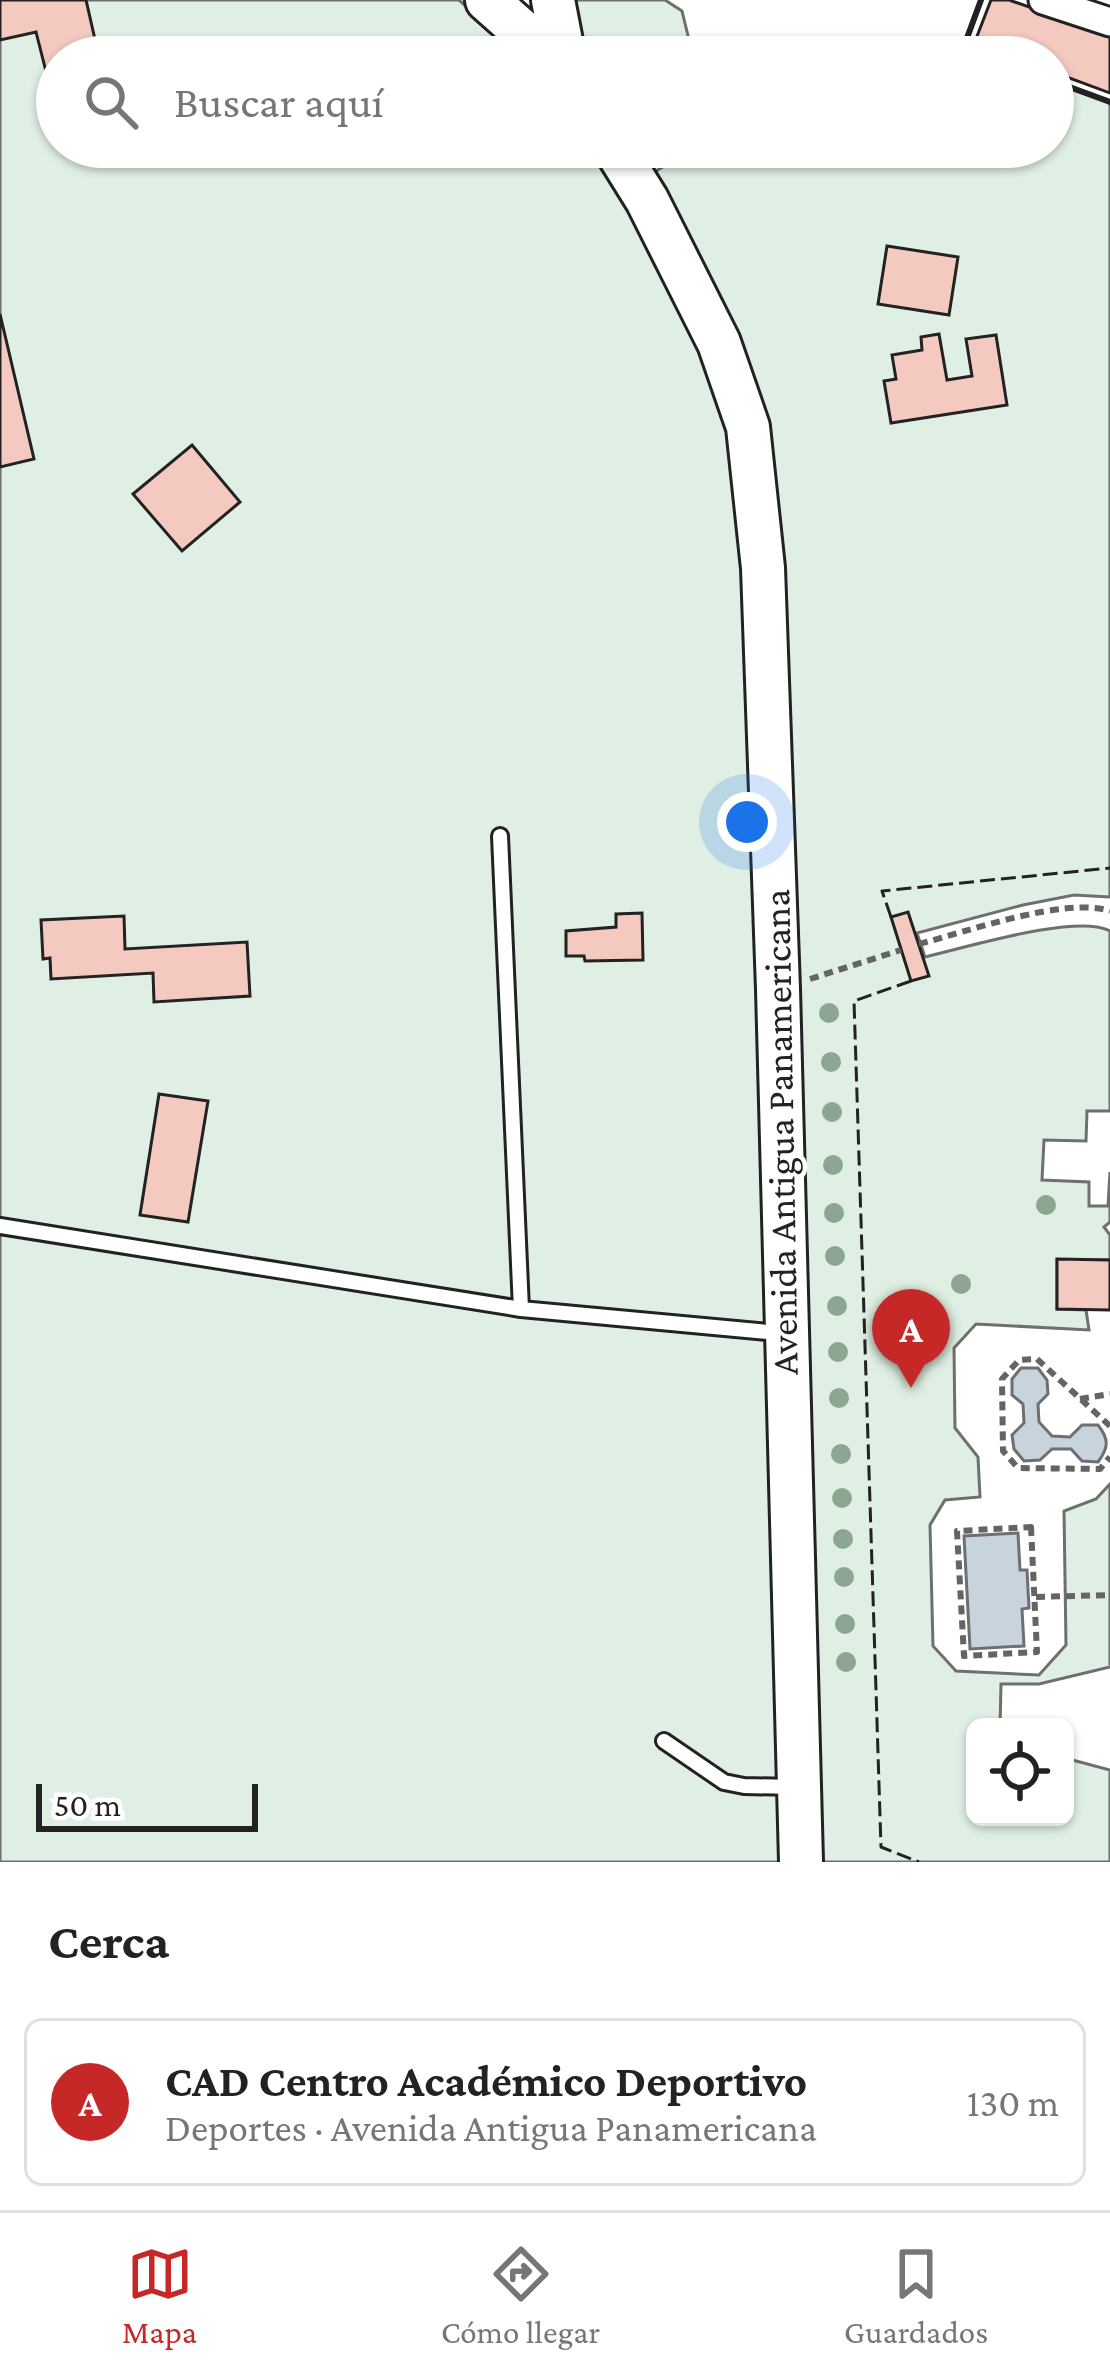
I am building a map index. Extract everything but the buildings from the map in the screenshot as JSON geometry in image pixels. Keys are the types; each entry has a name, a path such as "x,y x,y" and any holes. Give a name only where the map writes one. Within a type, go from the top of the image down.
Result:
{"main road":[{"path":"553,0 560,36"},
{"path":"493,3 528,36"},
{"name":"Avenida Antigua Panamericana","path":"627,168 709,322 748,428 763,568 800,1862"}],"street":[{"path":"1043,0 1098,13"}],"lane":[{"path":"500,836 521,1309"},
{"path":"0,1226 521,1309 785,1334"},
{"path":"664,1741 724,1782 798,1787"}],"path":[{"path":"919,944 1047,911 1075,907 1110,911"},
{"path":"778,989 901,950"},
{"path":"1110,1426 1037,1359 1019,1360 1002,1379 1003,1450 1018,1468 1100,1469 1110,1456"},
{"path":"1080,1399 1110,1394"},
{"path":"1031,1527 1034,1597 1037,1652 964,1656 957,1531 1031,1527"},
{"path":"1034,1597 1110,1595"}],"green space":[{"path":"0,0 459,0 500,36 36,36 36,168 605,168 662,266 702,350 730,431 745,568 784,1862 0,1862"},
{"path":"571,0 665,0 682,11 688,36 579,36"},
{"path":"1074,89 1110,102 1110,897 1074,895 917,933 925,957 1048,929 1073,926 1110,931 1110,1111 1087,1111 1086,1141 1044,1140 1042,1180 1089,1182 1089,1206 1108,1206 1110,1172 1110,1222 1104,1227 1110,1235 1110,1260 1057,1260 1057,1309 1086,1310 1089,1330 976,1324 954,1348 955,1428 978,1457 980,1497 945,1500 930,1525 933,1646 956,1671 1039,1675 1066,1645 1064,1511 1096,1499 1110,1484 1110,1667 1039,1684 1001,1684 1000,1718 966,1718 966,1826 1074,1826 1074,1760 1110,1770 1110,1862 818,1862 734,331 699,256 651,174 661,168 1074,168"}],"shaded area":[{"path":"1021,1368 1038,1368 1047,1380 1048,1394 1038,1404 1039,1422 1052,1436 1070,1437 1082,1425 1098,1425 1106,1443 1098,1462 1082,1461 1071,1449 1052,1449 1040,1460 1024,1461 1014,1449 1012,1435 1024,1423 1023,1404 1012,1395 1012,1379"},
{"path":"1018,1533 1020,1570 1027,1570 1024,1646 970,1649 964,1536"}],"fence":[{"path":"891,917 882,891 1110,868"},
{"path":"911,981 854,1001 881,1847 919,1862"}],"wall":[{"path":"968,36 981,0"},
{"path":"1074,89 1110,102"}],"place":[{"name":"CAD Centro Académico Deportivo","path":"911,1388"}]}
